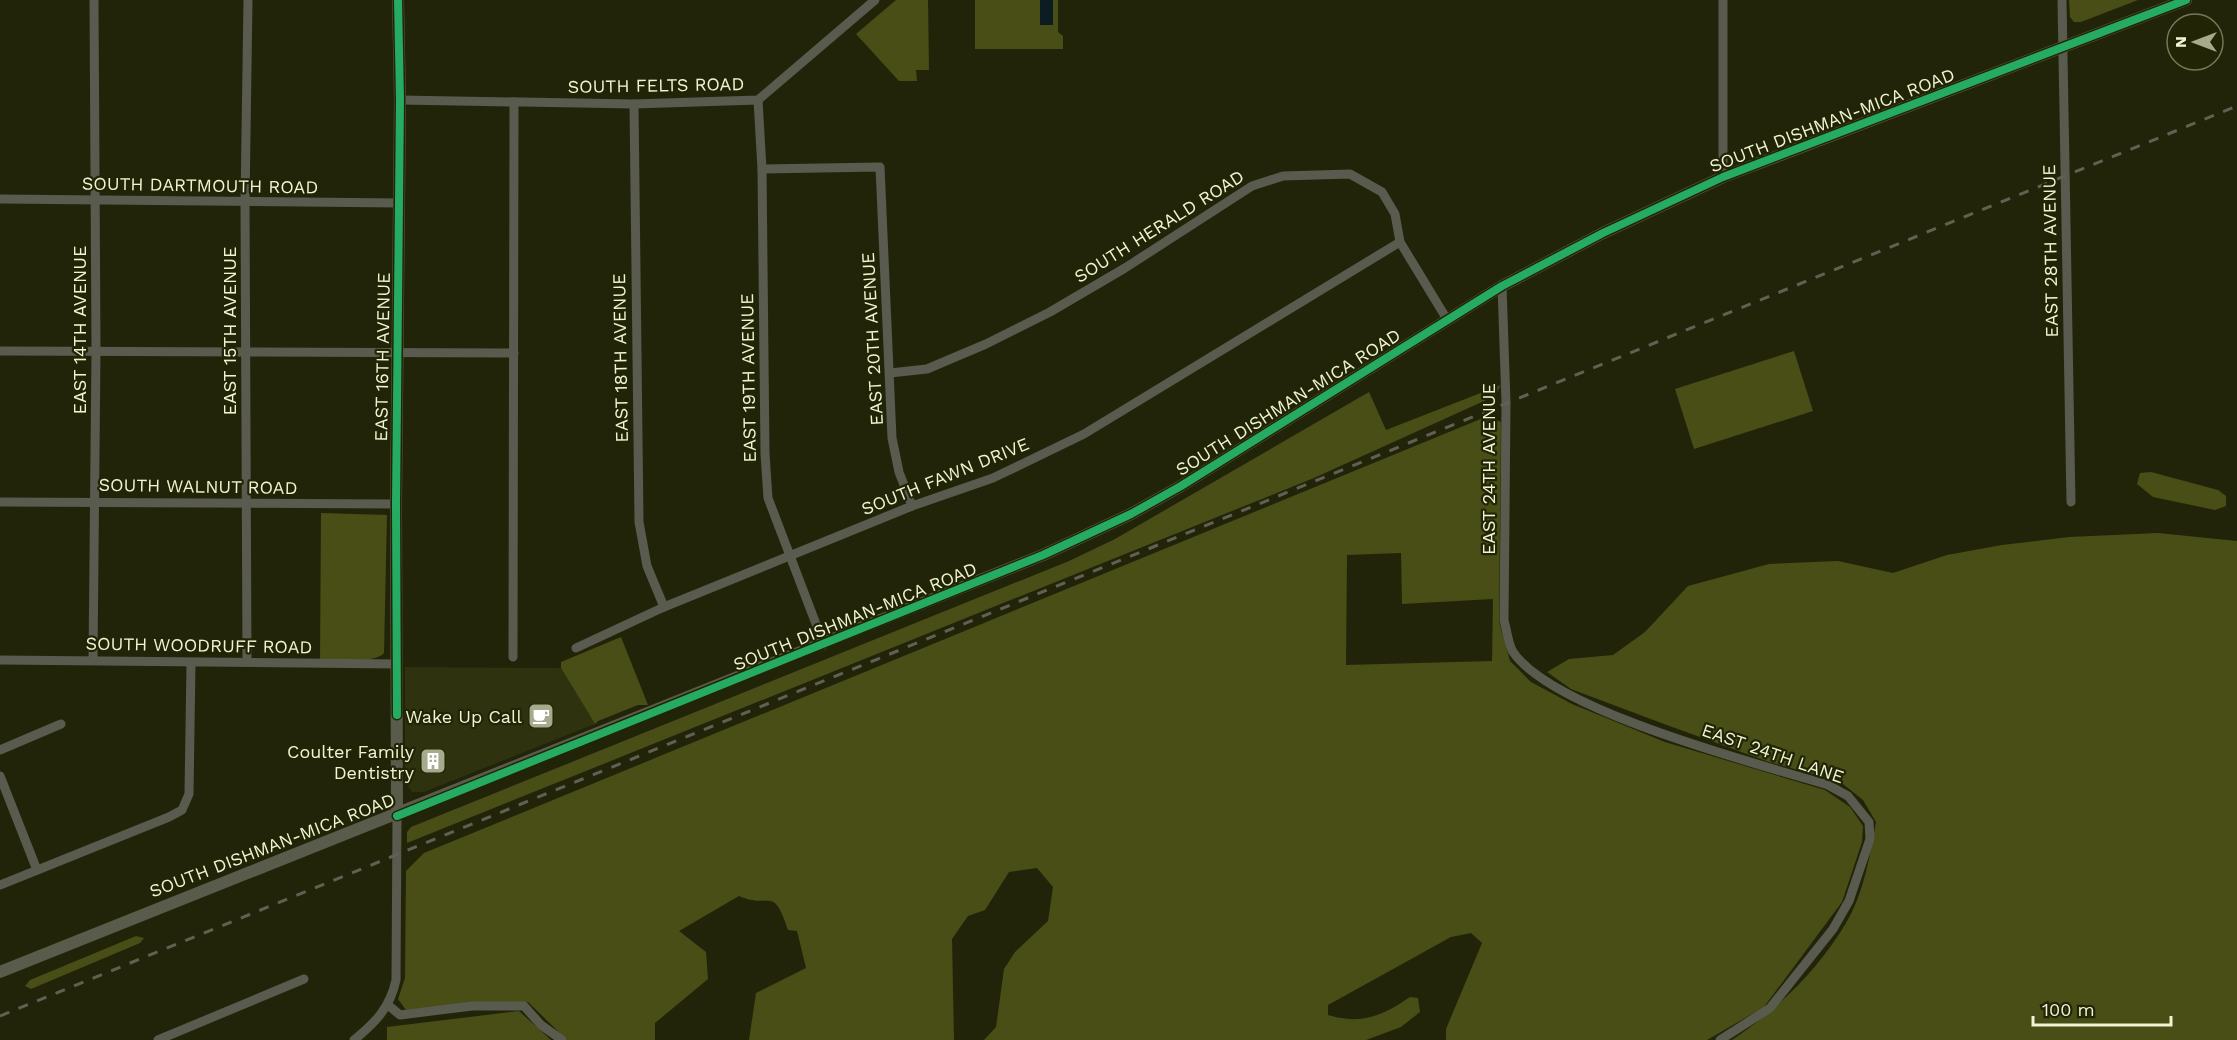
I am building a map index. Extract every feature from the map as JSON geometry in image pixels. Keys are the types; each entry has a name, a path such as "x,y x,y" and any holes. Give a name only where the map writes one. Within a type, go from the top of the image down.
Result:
{"main road":[{"name":"EAST 16TH AVENUE","path":"397,816 396,504 400,203 398,0"},
{"name":"SOUTH DISHMAN-MICA ROAD","path":"0,972 397,816 1043,555 1131,514 1502,286 1604,233 1724,177 2186,0"}],"street":[{"name":"EAST 14TH AVENUE","path":"93,660 96,350 94,0"},
{"name":"EAST 15TH AVENUE","path":"247,662 245,202 248,0"},
{"name":"SOUTH FELTS ROAD","path":"400,100 634,104 758,100 875,0"},
{"path":"1723,0 1724,177"},
{"name":"EAST 28TH AVENUE","path":"2062,0 2071,502"},
{"name":"EAST 19TH AVENUE","path":"758,100 762,169 768,498 824,645"},
{"path":"513,657 514,102"},
{"name":"EAST 18TH AVENUE","path":"634,104 639,522 647,566 664,607"},
{"name":"EAST 20TH AVENUE","path":"762,169 880,167 892,438 899,472 912,506"},
{"name":"SOUTH HERALD ROAD","path":"890,373 927,369 986,344 1050,312 1125,268 1252,186 1283,176 1350,174 1382,192 1395,214 1400,242 1448,321"},
{"name":"SOUTH DARTMOUTH ROAD","path":"0,200 400,203"},
{"name":"SOUTH FAWN DRIVE","path":"576,648 664,607 790,558 912,506 993,478 1084,434 1400,242"},
{"name":"EAST 24TH AVENUE","path":"1502,286 1506,403 1504,621 1512,650"},
{"path":"0,351 514,353"},
{"name":"SOUTH WALNUT ROAD","path":"0,502 396,504"},
{"name":"EAST 24TH LANE","path":"1512,650 1534,674 1571,695 1668,736 1828,785 1848,796 1869,822 1870,839 1849,901 1833,929 1770,1008 1720,1040"},
{"name":"SOUTH WOODRUFF ROAD","path":"0,660 397,664"},
{"path":"0,885 182,810 189,794 191,663"},
{"path":"0,750 62,724"},
{"path":"0,776 36,870"},
{"name":"EAST 16TH AVENUE","path":"388,1005 396,980 397,816"},
{"path":"158,1040 180,1036 304,979"},
{"path":"354,1040 377,1022 388,1005 400,1015 472,1006 524,1006 541,1025 562,1040"}],"shaded area":[{"path":"896,0 928,0 929,70 916,70 917,81 899,81 856,34"},
{"path":"975,0 1058,0 1058,32 1063,36 1063,49 975,49"},
{"path":"2069,0 2138,0 2081,22 2074,22 2070,17"},
{"path":"1794,351 1813,411 1694,449 1675,389"},
{"path":"1501,385 1495,396 1314,478 407,843 407,832 411,827 1069,561 1115,539 1369,392 1386,430"},
{"path":"1488,416 1501,422 1499,622 1510,661 1531,682 1572,704 1665,742 1825,790 1850,807 1863,826 1862,842 1842,902 1764,1007 1707,1040 1446,1040 1446,1029 1482,943 1471,933 1451,937 1328,1005 1328,1015 1362,1019 1381,1014 1410,997 1418,998 1420,1012 1401,1027 1366,1040 984,1040 996,1027 1004,969 1015,952 1048,921 1053,887 1037,868 1009,872 985,910 968,916 952,939 954,1040 749,1040 756,993 806,968 797,931 788,930 779,907 770,901 750,900 739,896 679,931 706,952 708,979 655,1023 655,1040 567,1040 528,1002 458,1004 406,1010 398,999 405,978 406,871 424,853","holes":["1401,553 1402,604 1493,599 1492,661 1346,665 1347,555"]},
{"path":"2151,472 2218,490 2226,496 2226,506 2215,510 2153,497 2137,484 2140,473"},
{"path":"321,513 387,515 384,653 372,659 320,659"},
{"path":"2158,533 2237,541 2237,1040 1732,1040 1765,1016 1795,988 1835,940 1852,911 1866,874 1876,822 1863,800 1839,781 1769,762 1664,724 1571,689 1547,672 1569,659 1613,655 1645,632 1688,586 1769,564 1838,561 1893,573 1947,555 2002,545 2069,537"},
{"path":"621,637 648,705 638,705 595,724 561,668 561,662"},
{"path":"405,667 561,668 595,724 424,792 412,792 405,781"},
{"path":"136,936 144,938 140,943 31,989 25,986 30,980"},
{"path":"519,1011 551,1040 387,1040 387,1027"}],"water":[{"path":"1040,0 1053,0 1053,25 1040,25"}],"railway":[{"path":"0,1016 2237,106"}],"cycle path":[{"path":"397,715 396,504 400,100 398,0"},
{"path":"397,816 1043,555 1131,514 1181,486 1502,286 1603,233 1723,177 2186,0"}],"place":[{"name":"Wake Up Call","path":"541,716"},
{"name":"Coulter Family Dentistry","path":"433,761"}]}
